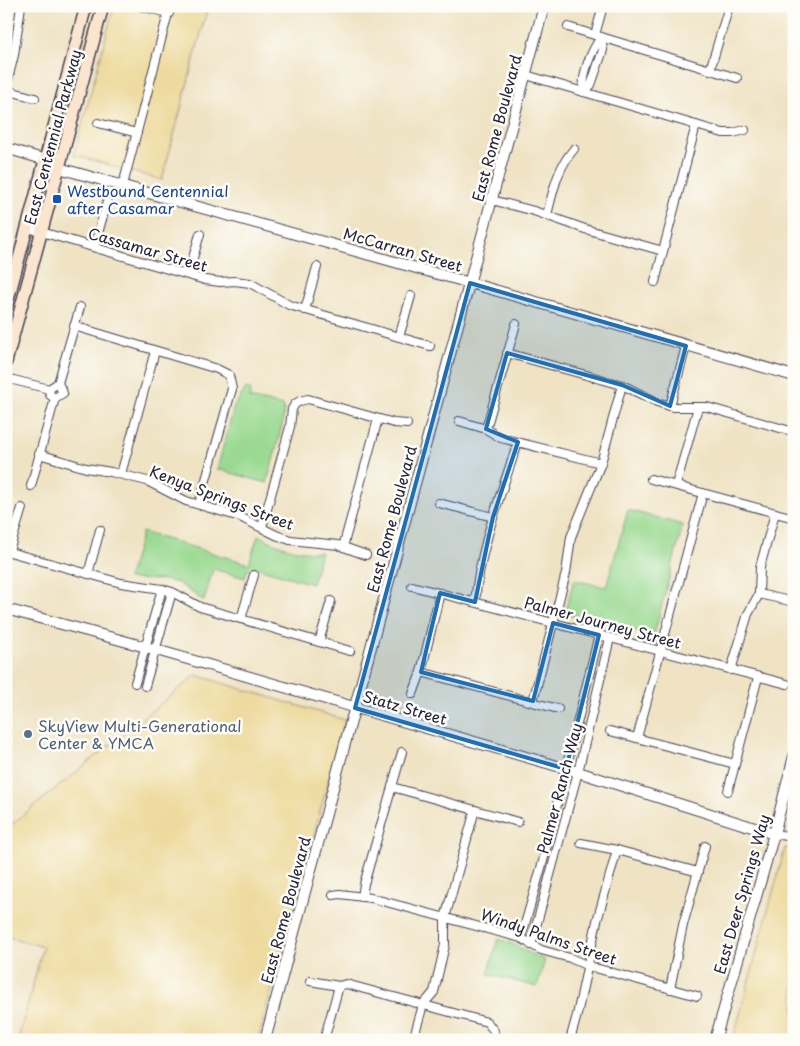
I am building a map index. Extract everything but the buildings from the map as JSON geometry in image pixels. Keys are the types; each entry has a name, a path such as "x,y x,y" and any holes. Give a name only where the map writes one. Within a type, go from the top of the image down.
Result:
{"main road":[{"name":"East Centennial Parkway","path":"6,307 86,6"},
{"name":"East Centennial Parkway","path":"6,362 103,6"}],"street":[{"path":"6,87 14,55 21,6"},
{"path":"123,186 170,10 140,6"},
{"name":"East Rome Boulevard","path":"265,1040 544,6"},
{"path":"584,92 592,86 603,50 598,36 603,6"},
{"path":"710,70 729,6"},
{"path":"568,27 737,78"},
{"path":"526,75 723,133 745,130"},
{"path":"6,90 35,98"},
{"path":"98,123 137,133"},
{"path":"655,282 696,125"},
{"name":"McCarran Street","path":"6,148 46,160 59,168 794,376"},
{"path":"548,216 560,169 574,149"},
{"path":"492,200 663,251"},
{"path":"94,247 107,202"},
{"name":"Cassamar Street","path":"28,228 214,282 235,281 250,283 289,305 430,346"},
{"path":"188,274 200,234"},
{"path":"305,310 317,267"},
{"path":"399,337 411,296"},
{"path":"6,378 49,389 58,383 80,307"},
{"path":"486,428 516,324"},
{"path":"74,326 218,369 229,375 232,389 199,504"},
{"path":"670,406 686,346"},
{"path":"121,474 154,351"},
{"path":"507,353 622,384 650,399 670,406 707,407 794,432"},
{"path":"31,486 55,398 64,393 58,383"},
{"path":"533,702 566,573 571,537 601,462 622,384"},
{"path":"49,389 50,395 55,398"},
{"path":"262,527 290,427 292,409 300,401 308,399 378,419 407,424"},
{"path":"676,485 698,407"},
{"path":"343,547 378,419"},
{"path":"459,421 486,428 495,436 601,462"},
{"path":"475,602 477,578 493,517 518,442"},
{"name":"Kenya Springs Street","path":"39,454 86,468 121,474 147,482 186,501 240,517 290,540 343,547 366,555"},
{"path":"651,479 794,518"},
{"path":"637,738 703,493"},
{"path":"439,503 493,517"},
{"path":"22,508 8,551 129,585 162,589 172,592 200,607 350,651"},
{"path":"731,670 748,614 759,594 760,567 775,513"},
{"path":"88,574 100,530"},
{"path":"241,619 254,575"},
{"name":"Palmer Journey Street","path":"412,586 787,684"},
{"path":"145,686 150,648 162,589"},
{"path":"135,683 172,592"},
{"path":"414,694 440,593"},
{"path":"759,594 794,602"},
{"path":"319,642 331,601"},
{"name":"Statz Street","path":"6,609 150,648 578,772 774,834 794,837"},
{"name":"Palmer Ranch Way","path":"521,938 600,635"},
{"name":"Palmer Ranch Way","path":"531,944 578,772 610,638"},
{"path":"421,672 558,709"},
{"path":"728,791 758,677"},
{"path":"610,730 735,764"},
{"path":"362,897 364,884 402,752"},
{"name":"East Deer Springs Way","path":"715,1040 774,834 794,756"},
{"path":"392,787 518,822"},
{"path":"413,1040 423,1005 434,992 445,945 445,918 475,810"},
{"path":"581,843 616,850 698,872"},
{"path":"670,989 683,925 705,846"},
{"path":"570,1040 577,1016 597,921 616,850"},
{"name":"Windy Palms Street","path":"333,895 362,897 521,938 541,950 570,958 588,966 697,996"},
{"path":"310,981 339,986 346,984 487,1022 494,1031"},
{"path":"324,1040 339,986"}],"highlighted area":[{"path":"470,283 686,346 670,406 622,385 507,353 486,429 518,442 493,517 475,602 440,593 421,672 533,701 553,623 599,635 566,769 355,708"}],"green space":[{"path":"246,388 251,390 249,398 284,406 283,422 267,483 217,469 234,407"},
{"path":"628,510 683,525 654,635 564,614 574,580 606,587"},
{"path":"142,532 249,564 258,535 288,548 321,552 312,584 255,567 247,570 245,578 213,569 204,601 178,583 165,580 128,579"},
{"path":"498,939 545,960 537,987 488,974"}],"sand":[{"path":"114,6 208,6 162,180 74,155"},
{"path":"196,675 345,720 258,1040 18,1040 43,947 6,936 6,829"},
{"path":"785,848 794,850 794,1040 733,1040"}],"place":[{"name":"Westbound Centennial after Casamar","path":"57,199"},
{"name":"SkyView Multi-Generational Center & YMCA","path":"28,734"}]}
